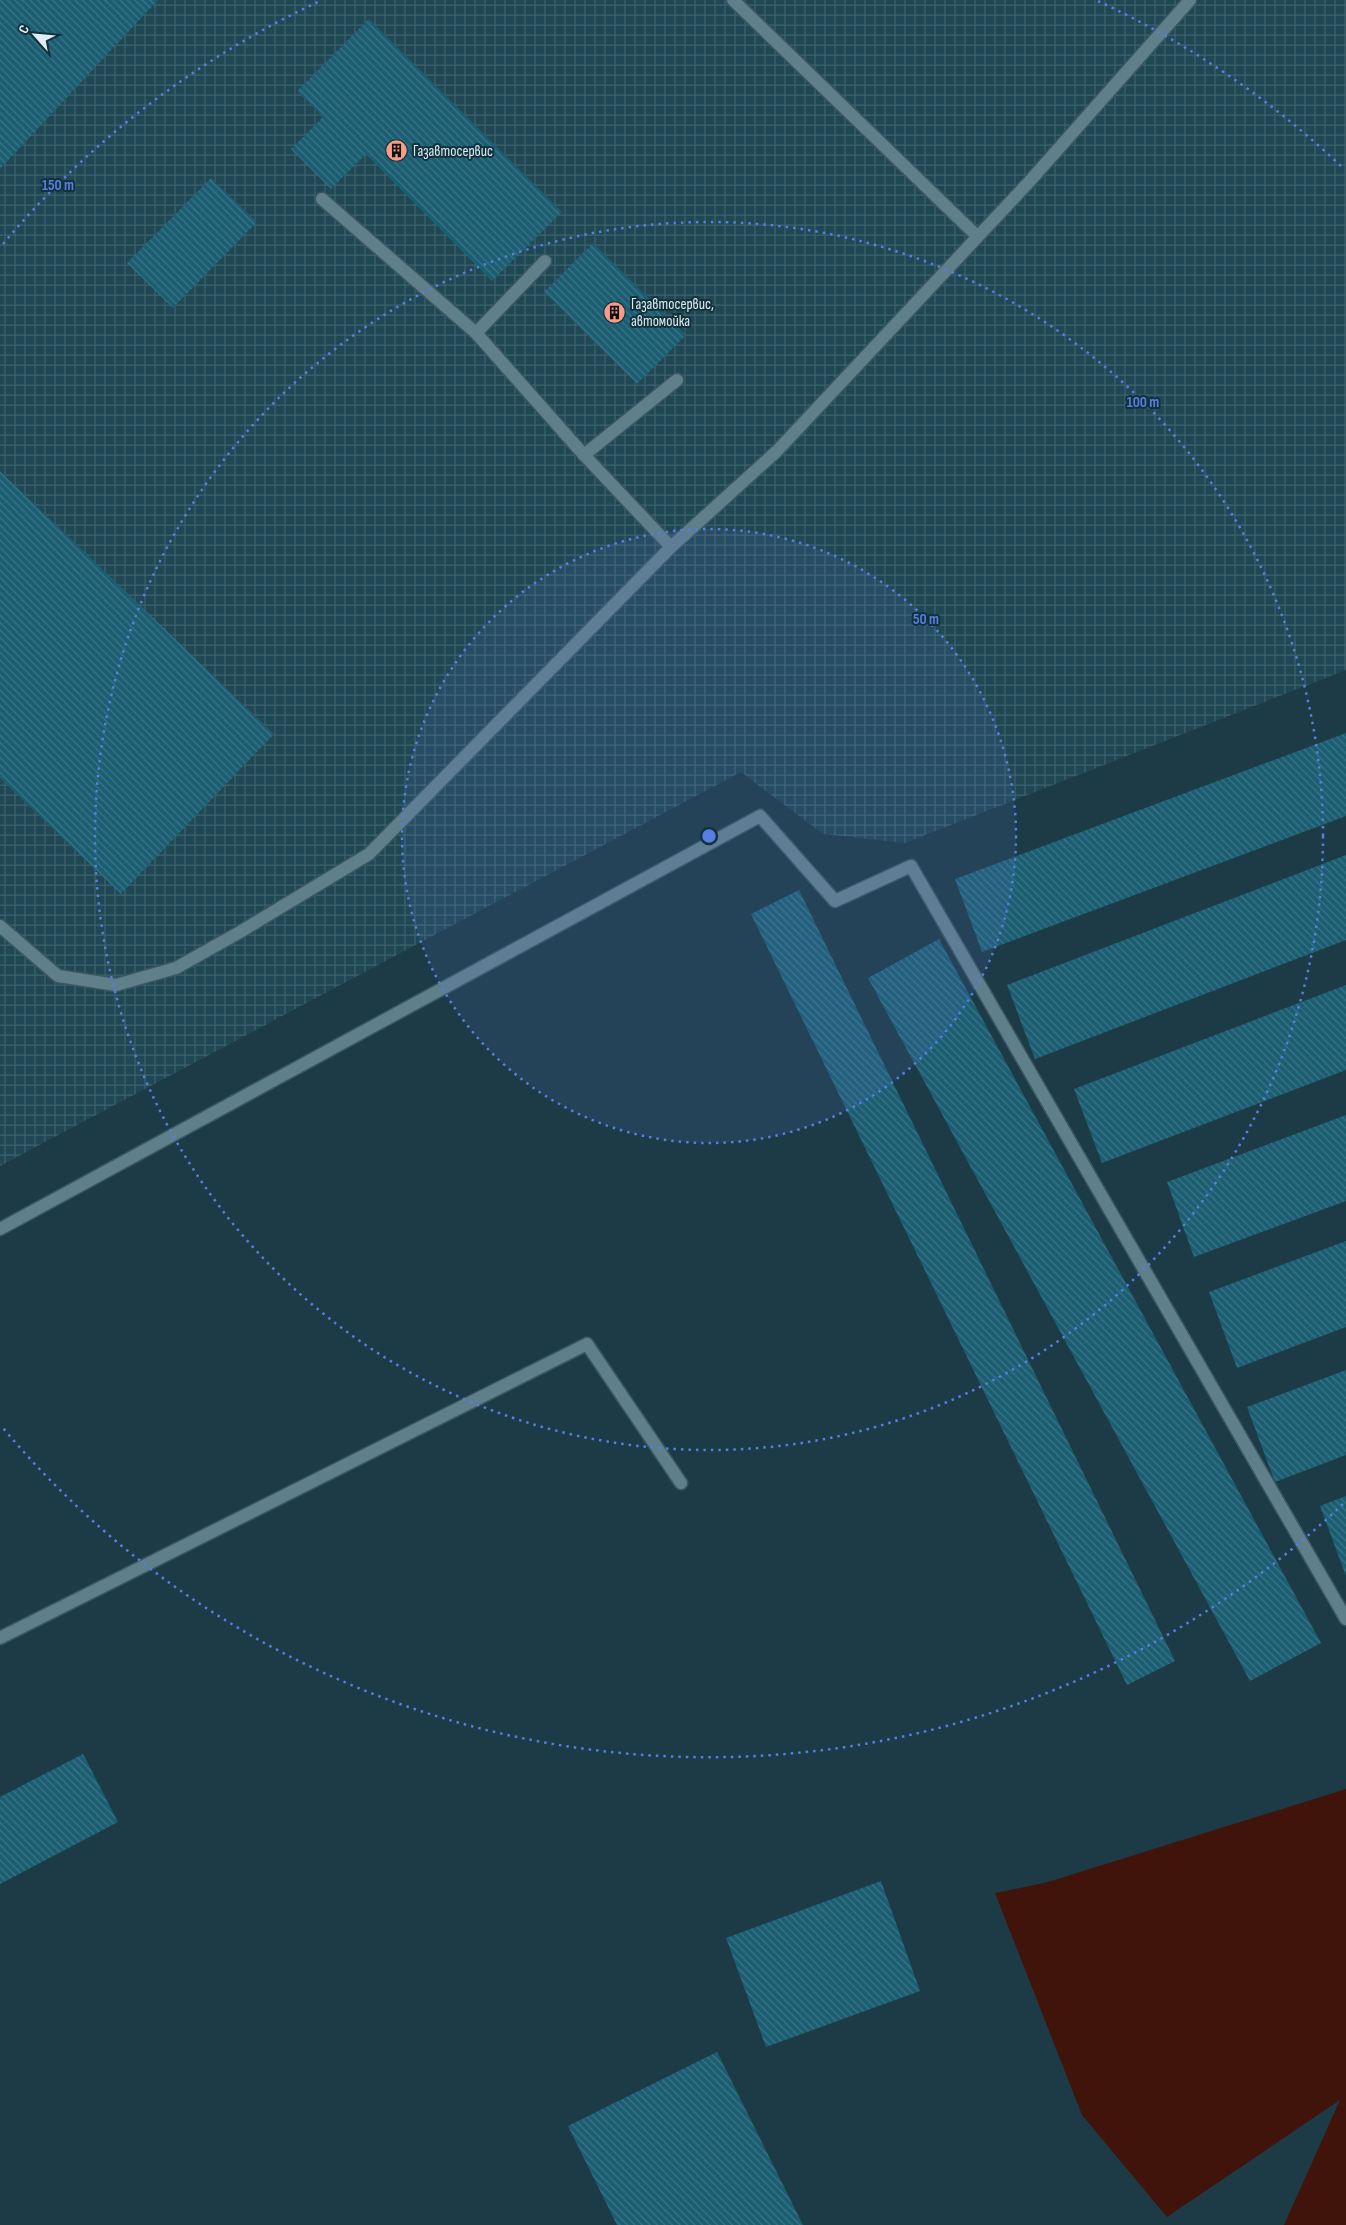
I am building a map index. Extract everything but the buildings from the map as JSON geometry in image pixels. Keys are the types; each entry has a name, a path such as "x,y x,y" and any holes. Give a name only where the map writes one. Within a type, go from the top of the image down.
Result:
{"street":[{"path":"733,0 977,236"},
{"path":"0,926 58,976 116,985 176,968 240,932 369,854 671,547 776,450 1029,182 1190,0"},
{"path":"322,199 476,333 584,454 671,547"},
{"path":"476,333 545,261"},
{"path":"584,454 677,380"},
{"path":"0,1229 760,816 835,901 912,866 1346,1620"},
{"path":"0,1638 587,1344 681,1483"}],"shaded area":[{"path":"0,0 1346,0 1346,670 905,843 823,834 741,772 0,1166"},
{"path":"1346,1789 1346,2225 1284,2225 1340,2100 1167,2217 1082,2115 995,1893 1048,1882"}],"place":[{"name":"Газавтосервис","path":"397,151"},
{"name":"Газавтосервис, автомойка","path":"615,313"}]}
